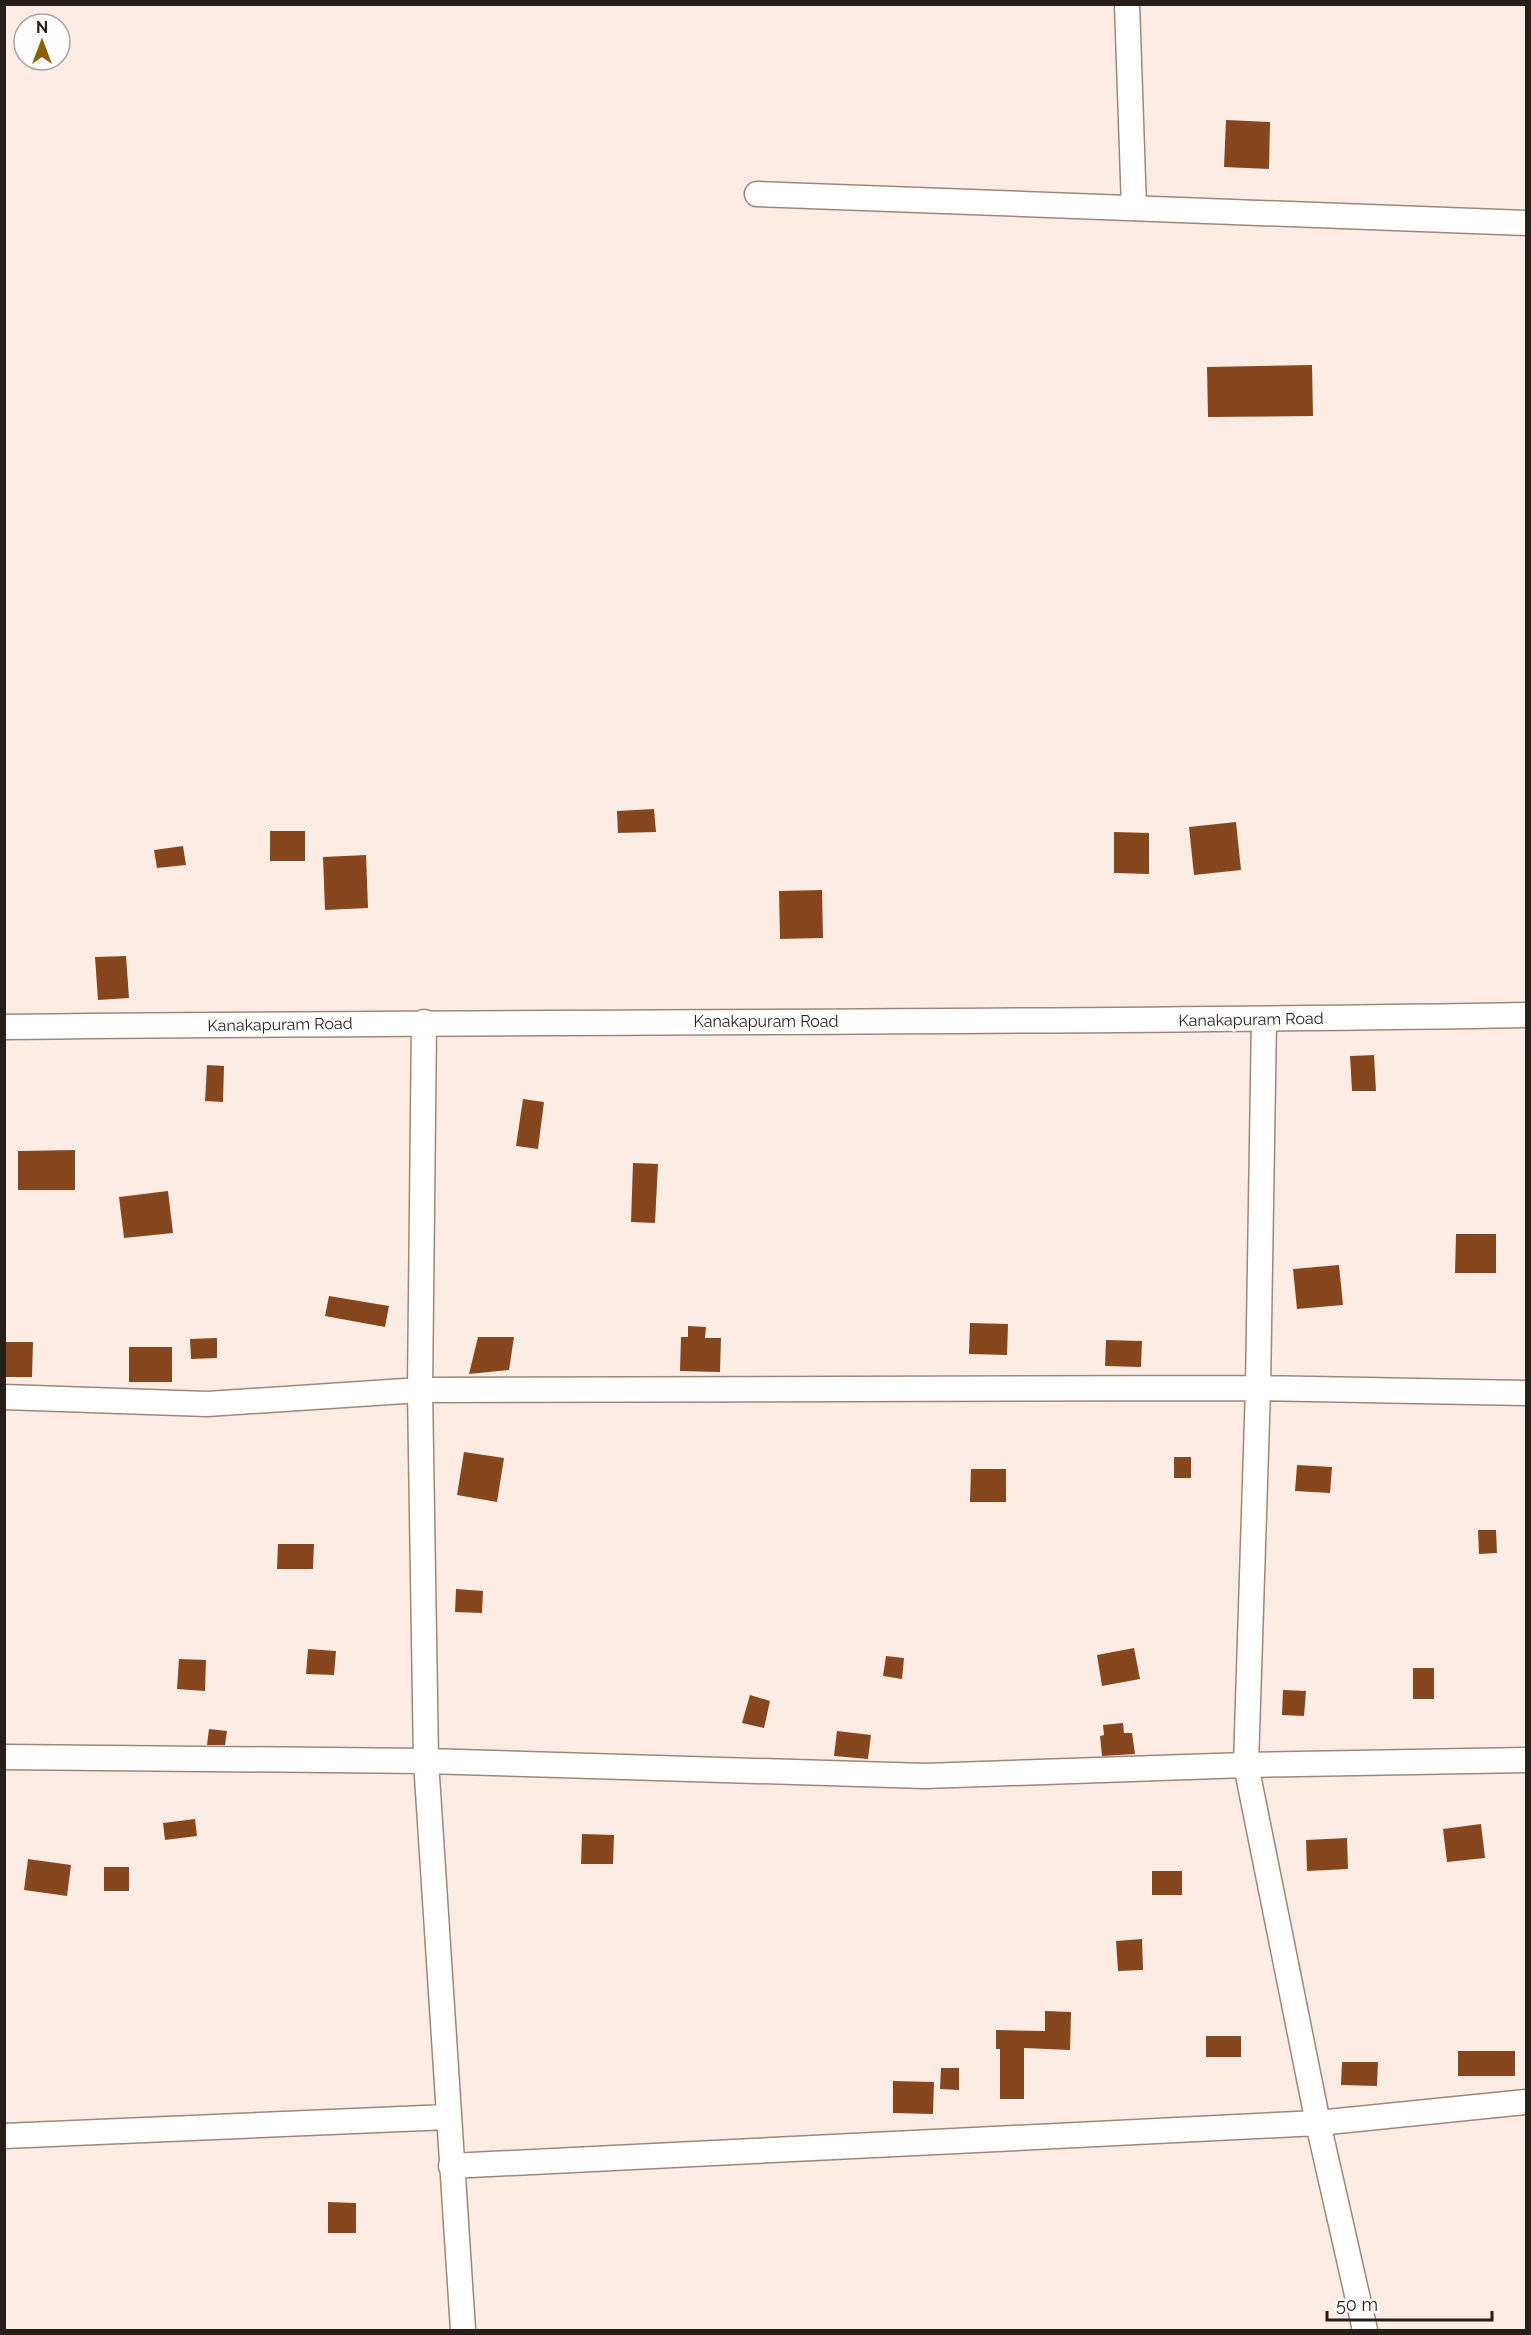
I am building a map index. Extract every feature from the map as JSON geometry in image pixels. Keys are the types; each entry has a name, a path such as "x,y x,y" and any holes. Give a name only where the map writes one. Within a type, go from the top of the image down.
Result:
{"street":[{"path":"1127,4 1134,208"},
{"path":"758,194 1527,223"},
{"name":"Kanakapuram Road","path":"4,1027 424,1022 1264,1019 1527,1015"},
{"path":"1264,1019 1258,1388 1246,1765 1318,2123 1365,2331"},
{"path":"424,1022 420,1389 426,1761 462,2331"},
{"path":"4,1397 207,1404 420,1389 1258,1388 1527,1393"},
{"path":"4,1757 426,1761 925,1776 1246,1765 1527,1761"},
{"path":"451,2166 1318,2123 1527,2102"},
{"path":"4,2136 448,2117"}],"building":[{"path":"1226,120 1270,122 1269,169 1224,167"},
{"path":"1312,365 1313,416 1208,417 1207,367"},
{"path":"654,809 656,832 618,833 617,811"},
{"path":"1236,822 1241,870 1194,875 1189,827"},
{"path":"270,831 305,831 305,861 270,861"},
{"path":"1114,832 1149,833 1149,874 1114,873"},
{"path":"183,846 186,865 157,868 154,850"},
{"path":"366,855 368,908 325,910 323,857"},
{"path":"822,890 823,938 780,939 779,891"},
{"path":"126,956 129,998 98,1000 95,957"},
{"path":"1374,1055 1376,1091 1352,1091 1350,1056"},
{"path":"207,1065 224,1066 223,1102 205,1101"},
{"path":"523,1099 544,1102 538,1149 516,1146"},
{"path":"75,1150 75,1190 18,1190 18,1151"},
{"path":"633,1163 658,1164 655,1223 631,1222"},
{"path":"168,1191 173,1233 124,1238 119,1197"},
{"path":"1456,1234 1496,1234 1496,1273 1455,1273"},
{"path":"1339,1265 1343,1305 1297,1309 1293,1269"},
{"path":"329,1296 389,1306 385,1327 325,1316"},
{"path":"970,1323 1008,1324 1007,1355 969,1354"},
{"path":"688,1326 706,1327 705,1338 721,1338 720,1372 680,1371 681,1337 688,1337"},
{"path":"478,1337 514,1337 509,1370 469,1374"},
{"path":"217,1338 217,1358 191,1359 190,1339"},
{"path":"1106,1340 1142,1341 1141,1367 1105,1366"},
{"path":"4,1342 33,1342 32,1377 4,1377"},
{"path":"129,1347 172,1347 172,1382 129,1382"},
{"path":"464,1452 504,1458 497,1502 457,1495"},
{"path":"1174,1457 1191,1457 1191,1478 1174,1478"},
{"path":"1297,1465 1332,1467 1330,1493 1295,1491"},
{"path":"971,1469 1006,1469 1006,1502 970,1502"},
{"path":"1478,1530 1496,1530 1497,1553 1479,1554"},
{"path":"278,1544 314,1544 313,1569 277,1569"},
{"path":"456,1589 483,1591 482,1613 455,1612"},
{"path":"1134,1648 1140,1679 1102,1686 1097,1655"},
{"path":"308,1649 336,1651 334,1675 306,1674"},
{"path":"886,1656 904,1658 902,1679 883,1676"},
{"path":"179,1659 206,1660 205,1691 177,1689"},
{"path":"1413,1668 1434,1668 1434,1699 1413,1699"},
{"path":"1283,1690 1306,1691 1304,1716 1282,1715"},
{"path":"750,1695 770,1701 764,1728 742,1723"},
{"path":"1123,1723 1124,1733 1132,1733 1135,1754 1102,1756 1100,1736 1104,1735 1103,1725"},
{"path":"209,1729 227,1731 225,1745 207,1745"},
{"path":"837,1731 871,1735 868,1759 834,1756"},
{"path":"195,1819 197,1836 165,1840 163,1823"},
{"path":"1481,1824 1485,1858 1447,1862 1443,1829"},
{"path":"582,1834 614,1835 613,1864 581,1864"},
{"path":"1347,1838 1348,1869 1307,1871 1306,1840"},
{"path":"28,1859 71,1865 67,1896 24,1890"},
{"path":"104,1867 129,1867 129,1891 104,1891"},
{"path":"1152,1871 1182,1871 1182,1895 1152,1895"},
{"path":"1142,1939 1143,1970 1118,1971 1116,1941"},
{"path":"1045,2011 1071,2012 1070,2050 1024,2048 1024,2099 1000,2099 1000,2049 996,2049 996,2030 1045,2031"},
{"path":"1206,2036 1241,2036 1241,2057 1206,2057"},
{"path":"1458,2051 1515,2051 1515,2076 1458,2076"},
{"path":"1342,2062 1378,2062 1377,2086 1341,2085"},
{"path":"941,2068 959,2068 959,2090 940,2089"},
{"path":"893,2081 934,2082 933,2114 893,2113"},
{"path":"328,2202 356,2203 356,2233 328,2233"}]}
